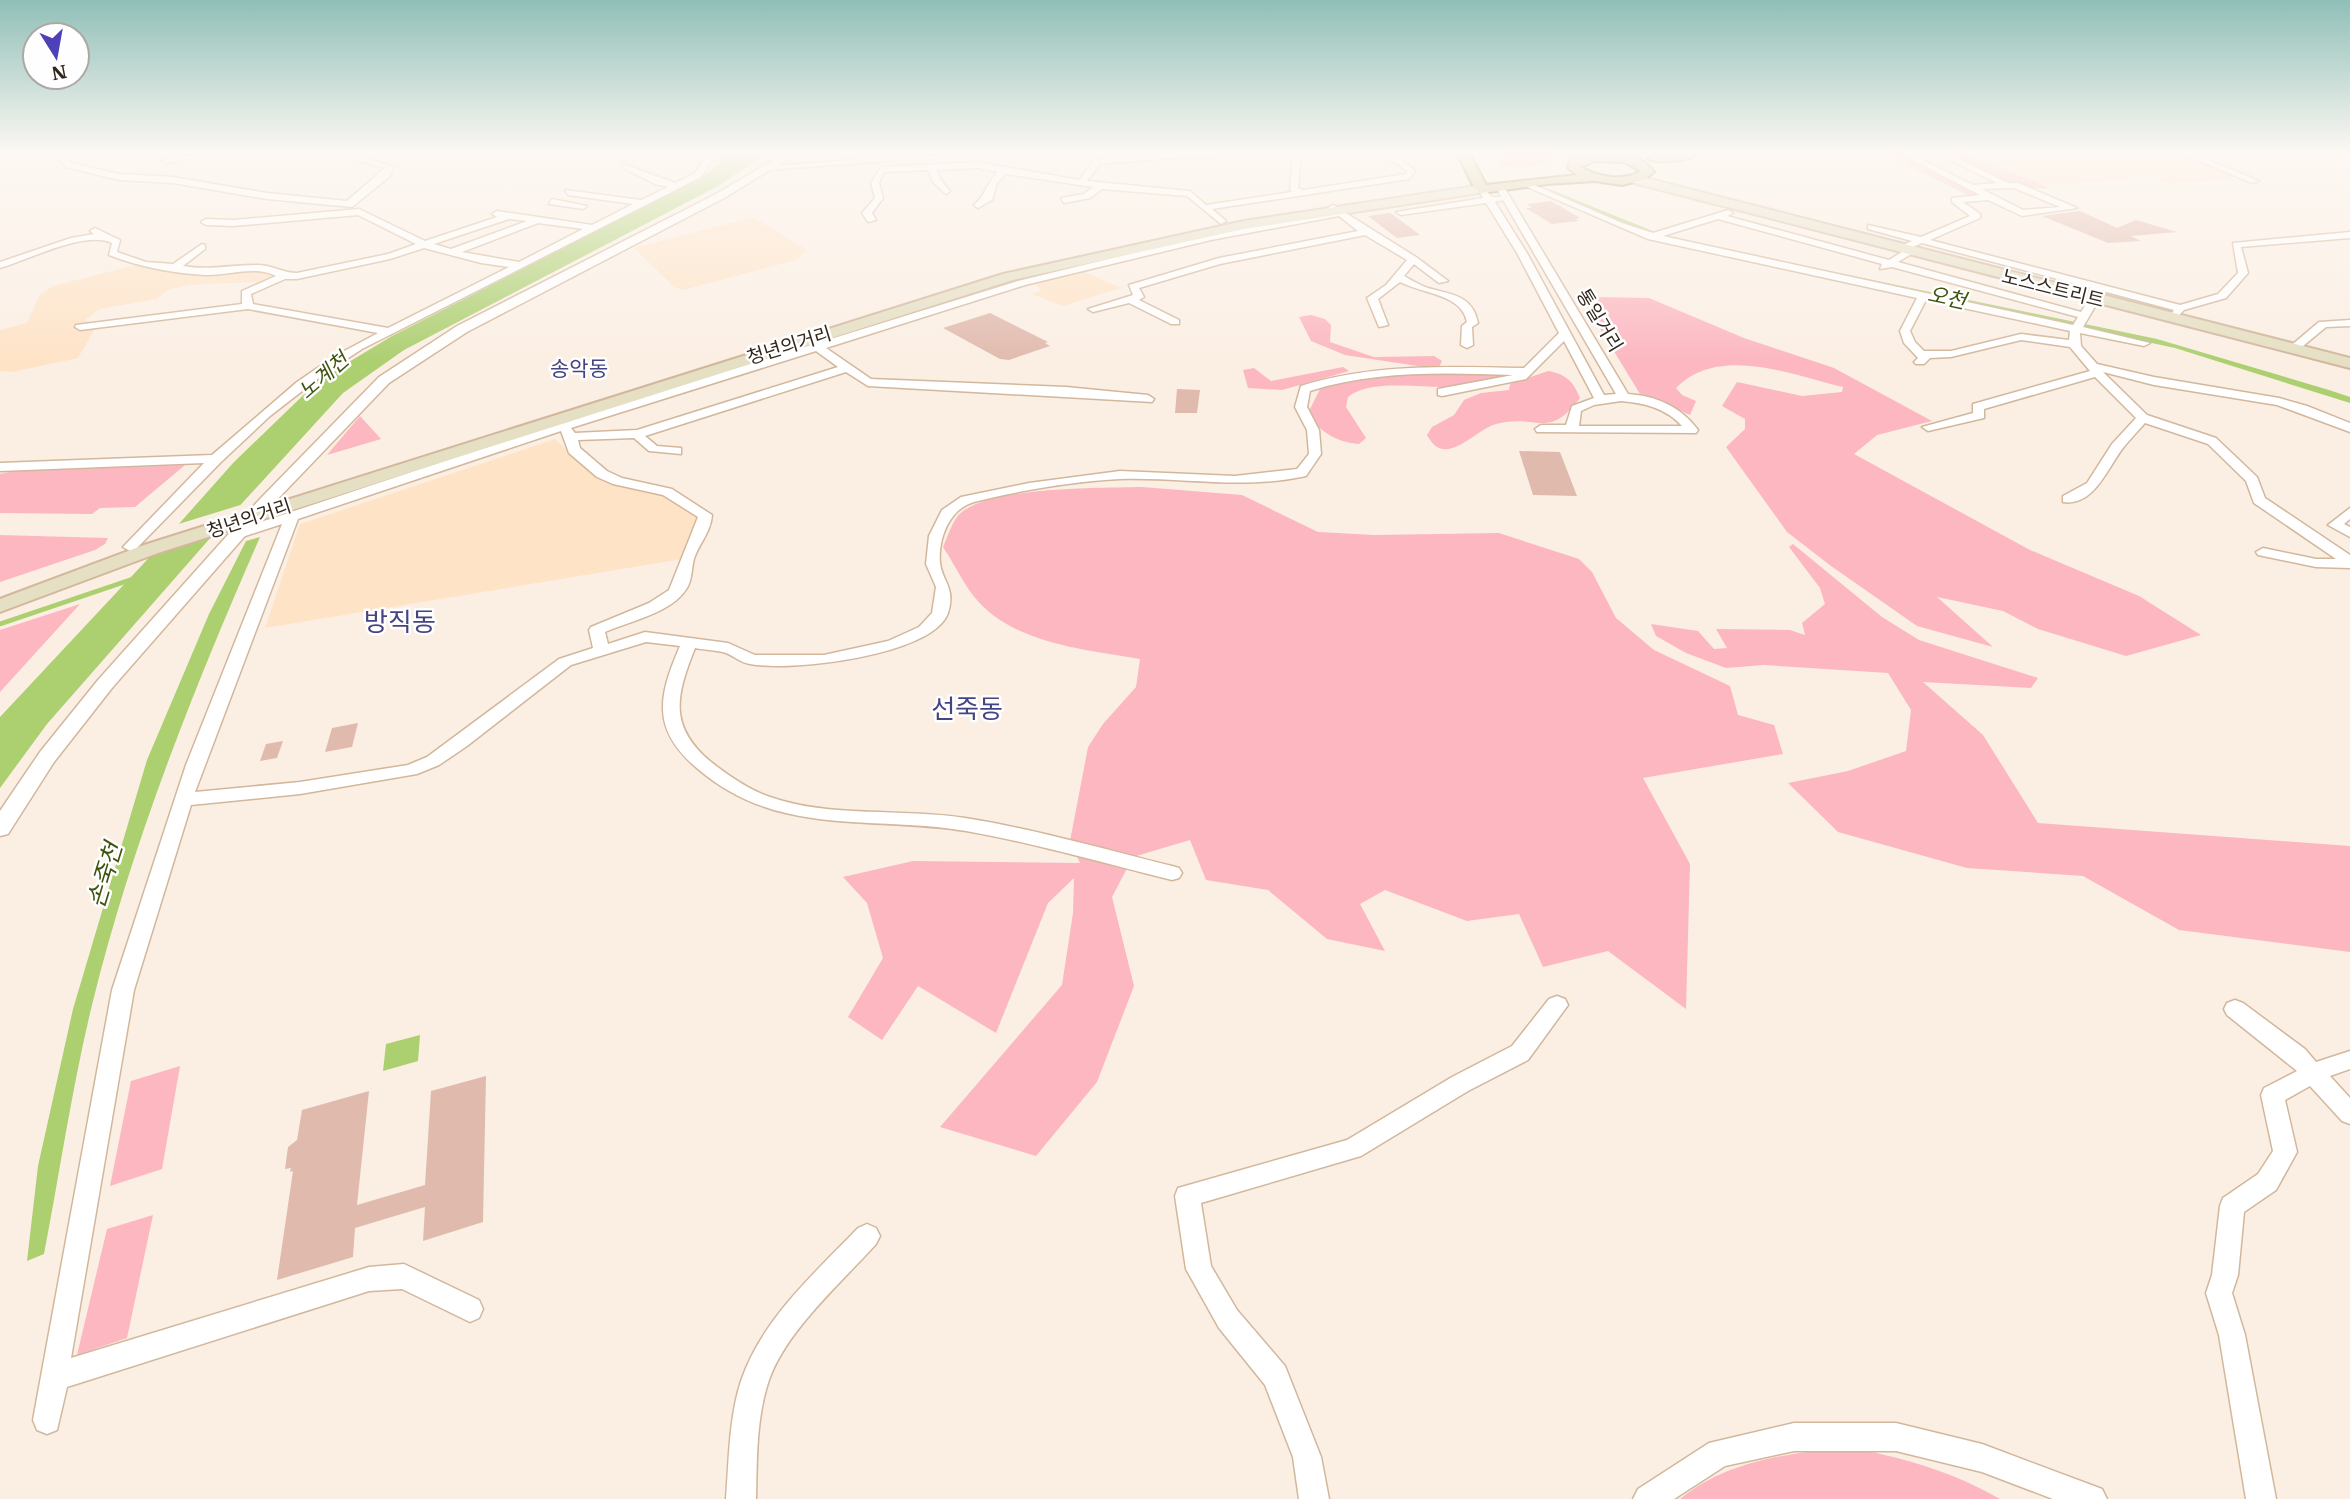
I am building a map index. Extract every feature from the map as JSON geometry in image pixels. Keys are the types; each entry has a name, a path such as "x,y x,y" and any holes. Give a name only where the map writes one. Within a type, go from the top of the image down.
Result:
{"main road":[{"name":"청년의거리","path":"0,607 151,549 245,517 995,273 1213,223"},
{"name":"청년의거리","path":"0,596 168,534 245,517 1008,277 1119,249 1268,223"},
{"name":"노스스트리트","path":"1802,223 2095,298 2176,313 2293,349 2350,363"}],"street":[{"path":"381,223 425,245 522,265"},
{"path":"248,306 246,293 283,276 354,265 425,245 488,223"},
{"path":"452,252 532,223"},
{"path":"552,223 592,228"},
{"path":"130,547 215,460 296,388 344,355 602,223"},
{"path":"0,828 47,757 245,517 359,402 410,361 462,329 662,223"},
{"path":"245,517 292,516 567,431 818,346 1104,261 1278,223"},
{"path":"1353,223 1413,259 1443,281"},
{"name":"통일거리","path":"1510,223 1599,397"},
{"name":"통일거리","path":"1515,223 1624,397"},
{"path":"1623,223 1655,235 1923,296 2081,323"},
{"path":"1655,235 1699,223"},
{"path":"1742,223 1890,264 2144,343"},
{"path":"1866,282 1910,251 1908,246 1961,223"},
{"path":"1871,227 2176,313 2230,290 2243,273 2236,245 2350,236"},
{"path":"1093,309 1140,296 1133,287 1155,279 1247,256 1366,232"},
{"path":"0,265 99,233 117,242 112,253 145,265 212,272 265,269 279,272 283,276"},
{"path":"175,267 202,247"},
{"path":"1383,325 1372,298 1390,287 1413,259"},
{"path":"1397,277 1421,289 1451,294 1465,303 1473,323 1467,326 1467,345"},
{"path":"1923,296 1905,331 1918,359 2021,338 2076,344"},
{"path":"2095,298 2074,334 2076,344 2094,370 2143,418 2212,441 2252,480 2259,500 2350,563"},
{"path":"1131,300 1175,322"},
{"path":"80,327 248,306 388,331"},
{"path":"2293,349 2323,324 2350,323"},
{"path":"1442,392 1511,380 1527,372 1566,333"},
{"path":"818,346 868,382 1066,391 1148,400"},
{"path":"567,431 638,434 849,367"},
{"path":"1928,427 1980,415 1977,407 2017,393 2094,370 2118,369 2146,380 2256,394 2350,428"},
{"path":"183,800 300,788 411,770 433,761 461,742 565,662 645,637 688,645 728,648 752,660 801,661 857,655 893,645 925,630 940,614 943,587 933,564 936,536 947,513 966,500 1028,487 1120,475 1235,481 1301,472 1315,454 1313,430 1301,407 1305,389 1331,379 1401,370 1527,372"},
{"path":"1541,429 1574,430 1692,430 1687,422 1670,410 1624,397 1599,397 1576,409 1571,422 1574,430"},
{"path":"2068,499 2092,486 2117,447 2143,418"},
{"path":"567,431 574,450 602,474 618,481 667,492 687,501 705,515 705,525 683,565 680,587 671,596 597,631 601,650"},
{"path":"638,434 643,444 653,449 676,451"},
{"path":"0,467 215,460"},
{"path":"2350,512 2335,525 2350,533"},
{"path":"47,1420 123,990 183,800 292,516"},
{"path":"2263,552 2316,563 2350,563"},
{"path":"688,645 672,682 669,715 675,736 690,755 737,790 772,804 808,810 962,824 1025,836 1171,873"},
{"path":"1314,1499 1307,1457 1275,1376 1228,1318 1199,1269 1187,1196 1353,1149 1460,1084 1520,1053 1556,1005"},
{"path":"2235,1009 2297,1056 2312,1076 2350,1114"},
{"path":"2261,1499 2232,1335 2219,1293 2225,1275 2232,1206 2267,1182 2285,1152 2272,1095 2312,1076 2319,1068 2350,1060"},
{"path":"741,1499 743,1456 755,1380 785,1326 867,1236"},
{"path":"55,1377 369,1279 404,1276 470,1309"},
{"path":"1648,1499 1719,1453 1794,1437 1896,1437 1982,1458 2092,1499"}],"shaded area":[{"path":"730,223 763,223 807,250 796,260 683,290 674,287 634,248"},
{"path":"135,265 206,274 264,272 275,276 257,282 189,285 168,290 156,299 99,309 85,320 96,327 78,358 12,372 0,371 0,330 27,323 40,294 53,286"},
{"path":"1080,270 1122,288 1062,306 1032,294 1042,290 1035,284"},
{"path":"1649,298 1744,338 1834,368 1932,421 1877,435 1854,454 2030,550 2139,596 2201,635 2126,656 2038,629 2003,611 1937,597 1993,647 1917,626 1787,532 1726,447 1745,429 1745,419 1722,406 1737,382 1802,396 1842,392 1843,387 1756,366 1713,368 1693,375 1676,388 1682,395 1696,401 1690,415 1640,394 1582,299"},
{"path":"1311,315 1325,319 1331,325 1330,342 1374,357 1434,356 1442,361 1439,367 1431,368 1345,355 1311,341 1299,317"},
{"path":"1343,367 1349,371 1282,390 1248,388 1243,370 1254,368 1271,381"},
{"path":"1548,371 1568,379 1580,398 1559,419 1542,423 1510,421 1496,424 1451,448 1442,449 1434,445 1427,435 1432,427 1454,415 1464,400 1481,393 1509,390 1510,384"},
{"path":"1401,374 1505,375 1503,379 1460,386 1384,386 1358,391 1348,397 1346,407 1366,438 1359,444 1330,435 1318,426 1308,413 1320,389 1329,383"},
{"path":"360,416 381,439 327,455"},
{"path":"555,439 596,477 615,484 660,493 697,514 698,525 682,559 265,628 300,524"},
{"path":"185,465 135,507 100,508 92,514 0,513 0,474 14,471"},
{"path":"1142,487 1242,495 1318,532 1375,535 1499,533 1579,559 1592,572 1616,618 1654,650 1730,686 1738,715 1774,725 1783,754 1643,778 1690,864 1686,1009 1608,951 1543,967 1519,914 1467,921 1385,890 1360,904 1385,951 1327,939 1268,890 1206,880 1190,840 1133,857 1112,897 1134,986 1097,1082 1036,1156 940,1127 1062,985 1073,913 1074,878 1048,903 996,1033 918,986 882,1040 848,1017 883,958 867,903 843,877 913,861 1080,863 1070,841 1088,747 1103,724 1136,687 1140,659 1049,642 1006,624 988,611 972,594 943,547 957,517 970,507 990,499 1044,491"},
{"path":"0,535 108,538 105,544 95,550 0,582"},
{"path":"1793,544 1882,617 1919,640 2038,678 2031,688 1923,682 1983,735 2038,823 2350,846 2350,952 2179,930 2083,876 1967,868 1838,832 1788,783 1848,771 1906,751 1911,710 1888,673 1764,665 1726,668 1686,653 1656,636 1651,624 1698,631 1714,649 1727,648 1716,629 1790,630 1805,635 1802,623 1825,604 1820,588 1789,547"},
{"path":"80,604 0,692 0,630"},
{"path":"180,1066 162,1169 110,1186 131,1081"},
{"path":"153,1215 127,1338 77,1355 107,1229"},
{"path":"1846,1447 1926,1466 1963,1480 2000,1499 1680,1499 1698,1486 1738,1467 1780,1456"}],"water":[{"path":"612,223 647,223 404,350 343,393 212,536 47,724 0,788 0,717 234,462 319,380 392,336"},
{"name":"오천","path":"1620,223 1633,223 1670,238 2157,339 2329,390 2350,397 2350,403 2175,348 1650,235"},
{"path":"260,537 188,709 125,886 85,1036 44,1254 27,1261 38,1166 73,1009 147,760 209,614 246,541"},
{"path":"420,1035 418,1061 383,1071 386,1044"}],"pier":[{"path":"247,503 222,530 149,553 172,526"}],"building":[{"path":"1377,223 1404,223 1420,235 1397,238"},
{"path":"2059,223 2106,223 2117,228 2129,223 2146,223 2177,232 2131,236 2141,241 2108,243"},
{"path":"990,313 1048,342 1045,343 1050,346 1009,360 1000,359 943,328"},
{"path":"1177,389 1200,390 1197,413 1175,413"},
{"path":"1519,451 1560,452 1577,496 1533,495"},
{"path":"358,723 352,747 325,752 332,728"},
{"path":"283,741 277,758 260,761 266,744"},
{"path":"486,1076 483,1222 423,1241 425,1207 355,1228 353,1257 277,1280 293,1171 290,1172 291,1168 285,1169 288,1147 297,1140 302,1110 369,1091 357,1205 425,1185 431,1091"}],"waterway":[{"path":"0,624 133,579"}],"district":[{"name":"송악동","path":"579,368"},
{"name":"방직동","path":"400,621"},
{"name":"선죽동","path":"967,708"}],"water label":[{"name":"노계천","path":"323,375"},
{"name":"손죽천","path":"104,875"}]}
